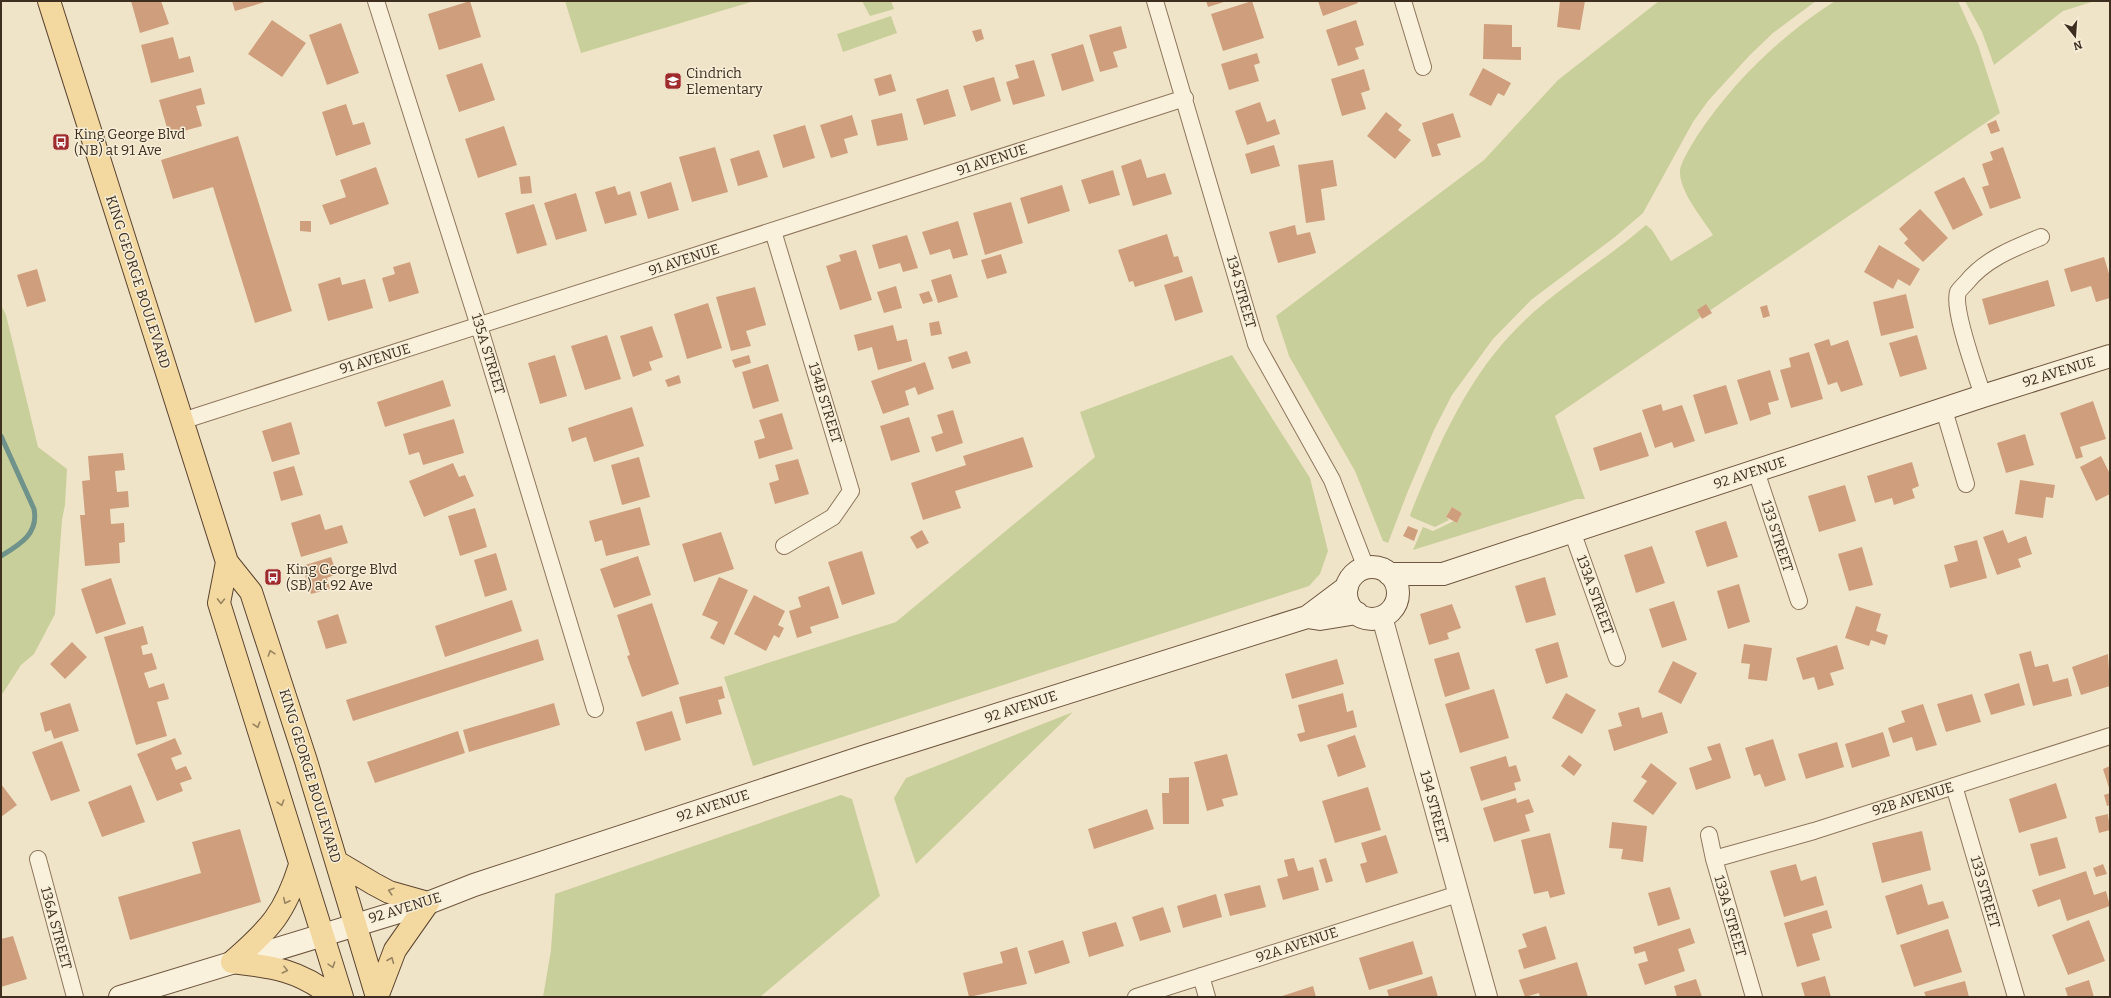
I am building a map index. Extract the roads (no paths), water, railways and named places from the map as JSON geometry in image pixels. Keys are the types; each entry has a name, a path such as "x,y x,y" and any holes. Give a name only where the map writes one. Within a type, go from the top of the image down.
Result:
{"main road":[{"name":"KING GEORGE BOULEVARD","path":"49,1 227,562 251,592 337,862 354,924 377,997"},
{"name":"92 AVENUE","path":"1389,574 1443,574 1983,396 2110,356"},
{"name":"KING GEORGE BOULEVARD","path":"227,562 219,603 342,997"},
{"path":"1376,567 1389,574 1397,585 1396,601 1390,612 1382,617 1371,619 1353,610 1348,601 1347,587 1356,572 1366,568 1376,567"},
{"path":"1396,601 1411,591 1433,584 1443,574"},
{"path":"1307,617 1347,587"},
{"path":"1307,617 1320,620 1357,613"},
{"name":"92 AVENUE","path":"120,997 354,924 428,903 496,878 866,756 1307,617"},
{"path":"337,862 389,892 428,903 395,950 377,997"},
{"path":"232,962 270,927 288,897 300,865"},
{"path":"232,962 294,972 333,997"}],"street":[{"name":"135A STREET","path":"376,1 479,326 595,709"},
{"name":"134 STREET","path":"1155,1 1185,98 1256,344 1332,480 1366,568"},
{"path":"1403,1 1423,68"},
{"name":"91 AVENUE","path":"182,421 1185,98"},
{"name":"134B STREET","path":"773,231 851,491 833,517 784,546"},
{"path":"1983,396 1963,333 1958,309 1958,292 1975,271 2009,250 2041,237"},
{"path":"1944,410 1966,484"},
{"name":"133 STREET","path":"1756,471 1799,601"},
{"name":"133A STREET","path":"1572,531 1617,658"},
{"name":"134 STREET","path":"1382,617 1487,997"},
{"name":"92B AVENUE","path":"1714,859 1814,831 2110,736"},
{"name":"133 STREET","path":"1954,786 2016,997"},
{"name":"133A STREET","path":"1710,835 1714,859 1754,997"},
{"name":"136A STREET","path":"38,859 75,997"},
{"name":"92A AVENUE","path":"1136,997 1458,894"},
{"path":"1200,976 1207,997"}],"waterway":[{"path":"1,436 34,509 35,518 31,532 26,538 1,556"}],"place":[{"name":"Cindrich Elementary","path":"673,81"},
{"name":"King George Blvd (NB) at 91 Ave","path":"61,142"},
{"name":"King George Blvd (SB) at 92 Ave","path":"273,577"}]}
